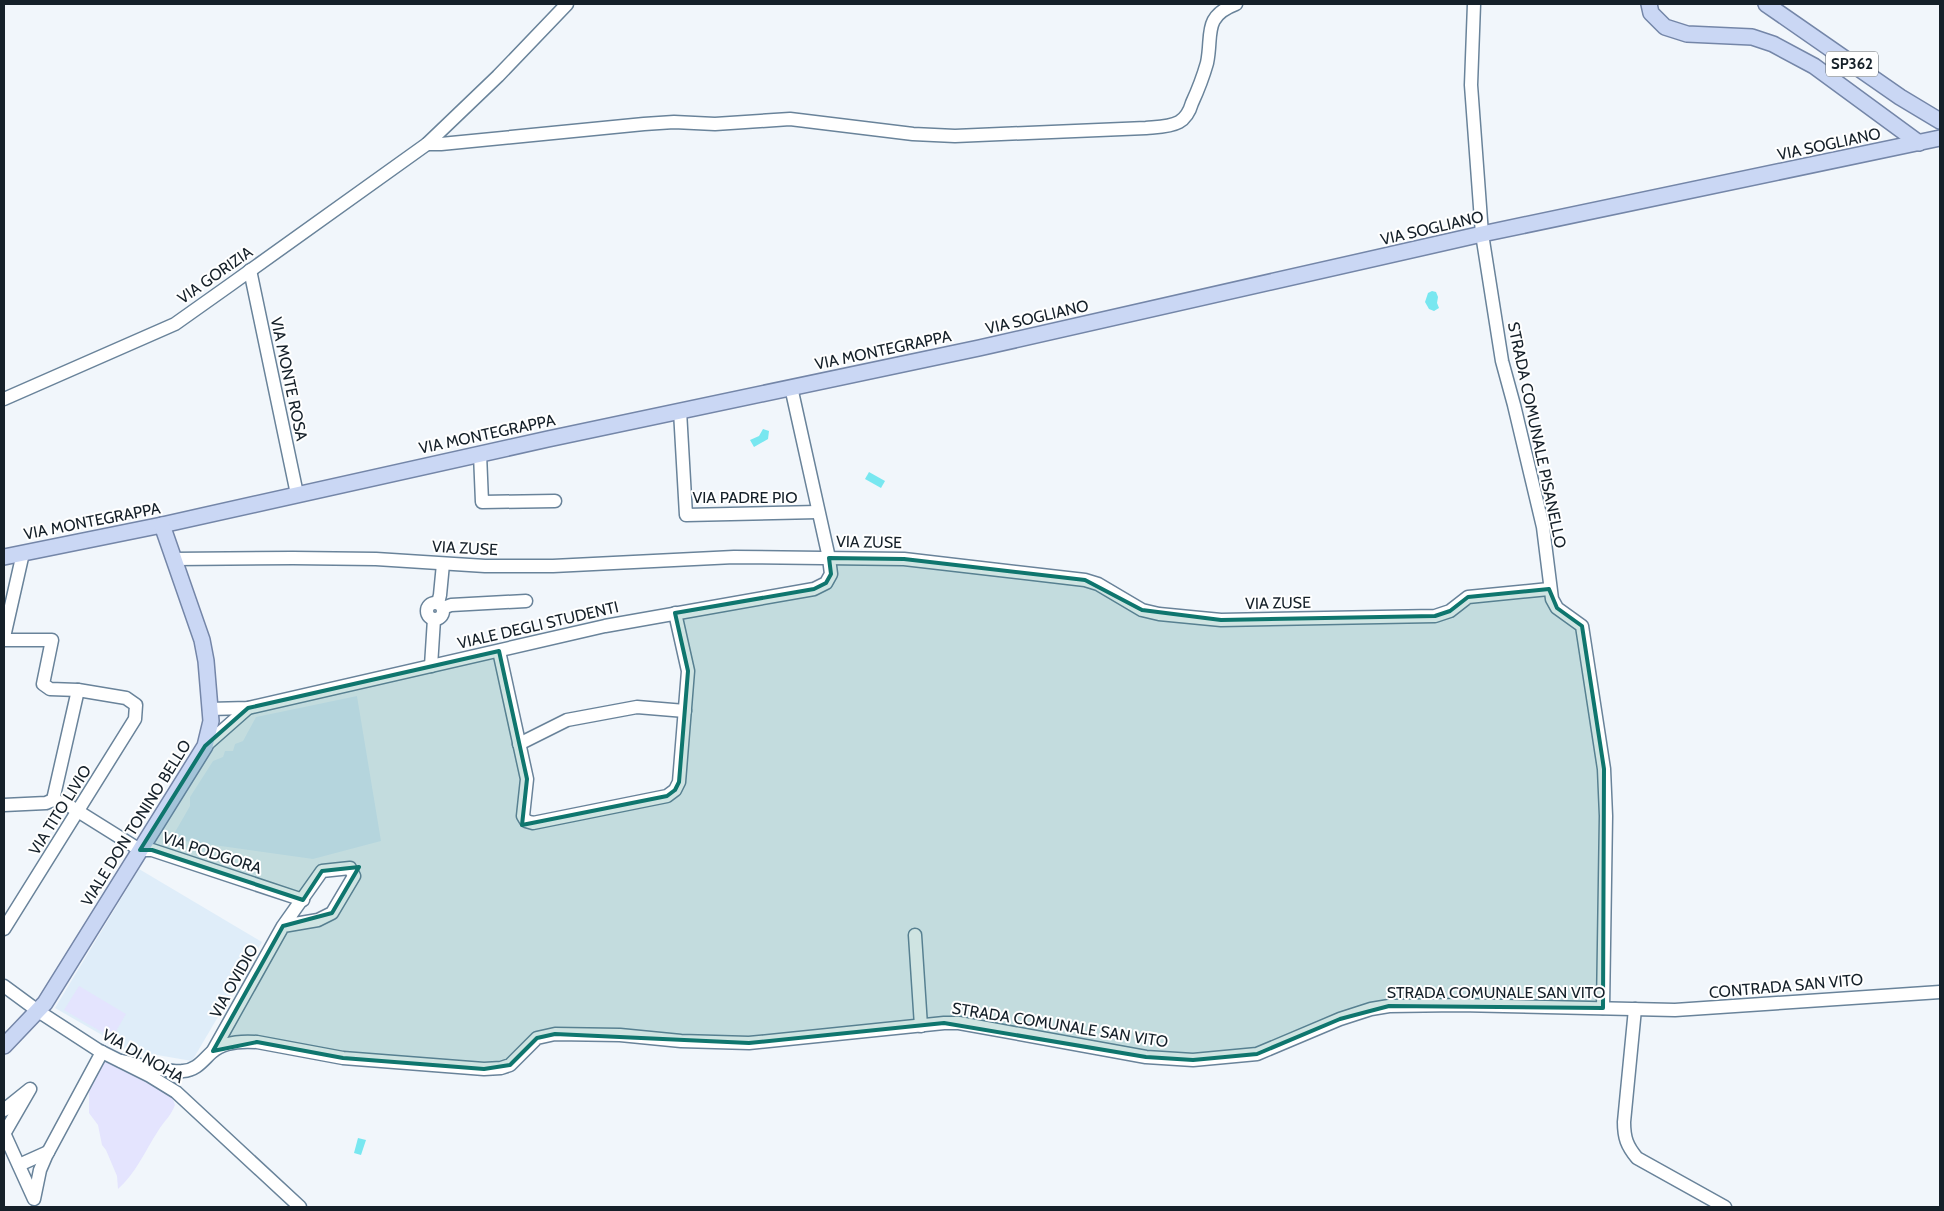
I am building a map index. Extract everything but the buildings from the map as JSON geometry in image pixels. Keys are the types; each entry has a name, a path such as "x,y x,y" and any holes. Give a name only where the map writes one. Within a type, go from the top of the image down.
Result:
{"main road":[{"path":"1649,4 1650,13 1665,27 1687,34 1752,37 1773,44 1814,66 1885,120 1904,130 1919,143"},
{"name":"SP362","path":"1766,4 1900,97 1940,121"},
{"path":"1885,120 1895,148"},
{"name":"VIA SOGLIANO","path":"978,348 1482,234 1940,138"},
{"name":"VIA MONTEGRAPPA","path":"4,557 162,525 680,410 978,348"},
{"name":"VIALE DON TONINO BELLO","path":"4,1046 45,1003 205,746 210,721 210,709 202,640 162,525"}],"street":[{"name":"VIA GORIZIA","path":"4,399 175,324 427,144 498,76 567,4"},
{"path":"427,144 644,124 674,122 715,124 790,118 913,134 955,136 1166,126 1180,122 1188,112 1199,89 1207,62 1211,24 1221,11 1236,4"},
{"name":"STRADA COMUNALE PISANELLO","path":"1474,4 1471,85 1482,234 1502,361 1543,527 1549,589 1552,599 1557,608 1582,626 1604,769 1606,819 1603,1008"},
{"name":"VIA MONTE ROSA","path":"250,270 297,494"},
{"path":"791,387 828,558"},
{"name":"VIA PADRE PIO","path":"680,410 686,516 818,512"},
{"path":"480,454 482,502 555,501"},
{"path":"4,805 46,803 53,800 78,690 50,689 43,684 52,640 4,633 23,553"},
{"name":"VIA ZUSE","path":"173,559 376,559 485,566 553,566 725,557 904,559 1085,580 1104,587 1142,610 1159,614 1221,620 1435,616 1450,611 1468,597 1549,589"},
{"name":"VIALE DEGLI STUDENTI","path":"210,709 248,708 606,626 814,589 826,583 831,574 828,558"},
{"path":"431,666 434,619 439,618 443,614 440,606 440,595 443,564"},
{"path":"440,606 526,601"},
{"path":"499,651 527,779 523,816 526,822 533,823 668,796 679,782 688,671 674,613"},
{"name":"VIA TITO LIVIO","path":"4,929 135,719 136,705 126,698 78,690"},
{"path":"520,744 567,720 638,707 685,711"},
{"path":"205,746 248,708"},
{"name":"VIA PODGORA","path":"53,800 79,811 140,850 152,850 303,900"},
{"name":"VIA OVIDIO","path":"213,1051 283,926 303,900 322,870 350,868 354,876 332,913 318,920 283,926"},
{"path":"915,935 921,1026"},
{"name":"VIA DI NOHA","path":"4,986 38,1011 102,1052 150,1076 176,1092 300,1207"},
{"name":"CONTRADA SAN VITO","path":"1635,1009 1706,1009 1861,996 1940,992"},
{"name":"STRADA COMUNALE SAN VITO","path":"121,1061 184,1071 200,1064 213,1051 226,1045 257,1042 343,1058 484,1070 510,1065 537,1038 555,1034 620,1035 681,1041 749,1043 944,1023 959,1024 1146,1057 1193,1060 1257,1054 1340,1020 1371,1009 1389,1006 1459,1005 1635,1009"},
{"path":"1635,1009 1624,1138 1629,1148 1638,1158 1725,1207"},
{"path":"4,1110 30,1089 4,1133 34,1198 40,1170 48,1152 102,1052"},
{"path":"19,1165 48,1152"}],"highlighted area":[{"path":"829,558 904,559 1085,580 1142,610 1221,620 1435,616 1450,611 1468,597 1549,589 1557,608 1582,626 1604,769 1603,1008 1389,1006 1340,1019 1257,1054 1193,1060 1146,1057 944,1023 749,1043 555,1034 537,1038 510,1065 484,1069 343,1058 257,1042 213,1051 283,926 332,913 359,867 322,871 303,900 152,850 140,850 205,746 248,708 499,651 527,779 522,825 667,796 675,790 679,782 688,671 675,613 814,589 826,583 831,574"}],"shaded area":[{"path":"357,696 381,841 313,859 171,839 190,806 190,797 213,761 223,757 225,751 233,751 235,744 243,741 256,717"},
{"path":"139,869 262,942 192,1061 128,1050 55,1008"},
{"path":"79,986 126,1014 112,1038 64,1010"},
{"path":"106,1058 171,1094 175,1105 135,1169 118,1189 117,1176 102,1145 98,1125 89,1113 89,1089"}],"water":[{"path":"1436,292 1438,297 1437,303 1439,308 1434,311 1429,309 1425,302 1428,293"},
{"path":"763,429 769,431 768,439 754,447 750,440 759,436"},
{"path":"869,472 885,481 881,488 865,479"},
{"path":"358,1138 366,1140 361,1155 354,1153"}]}
